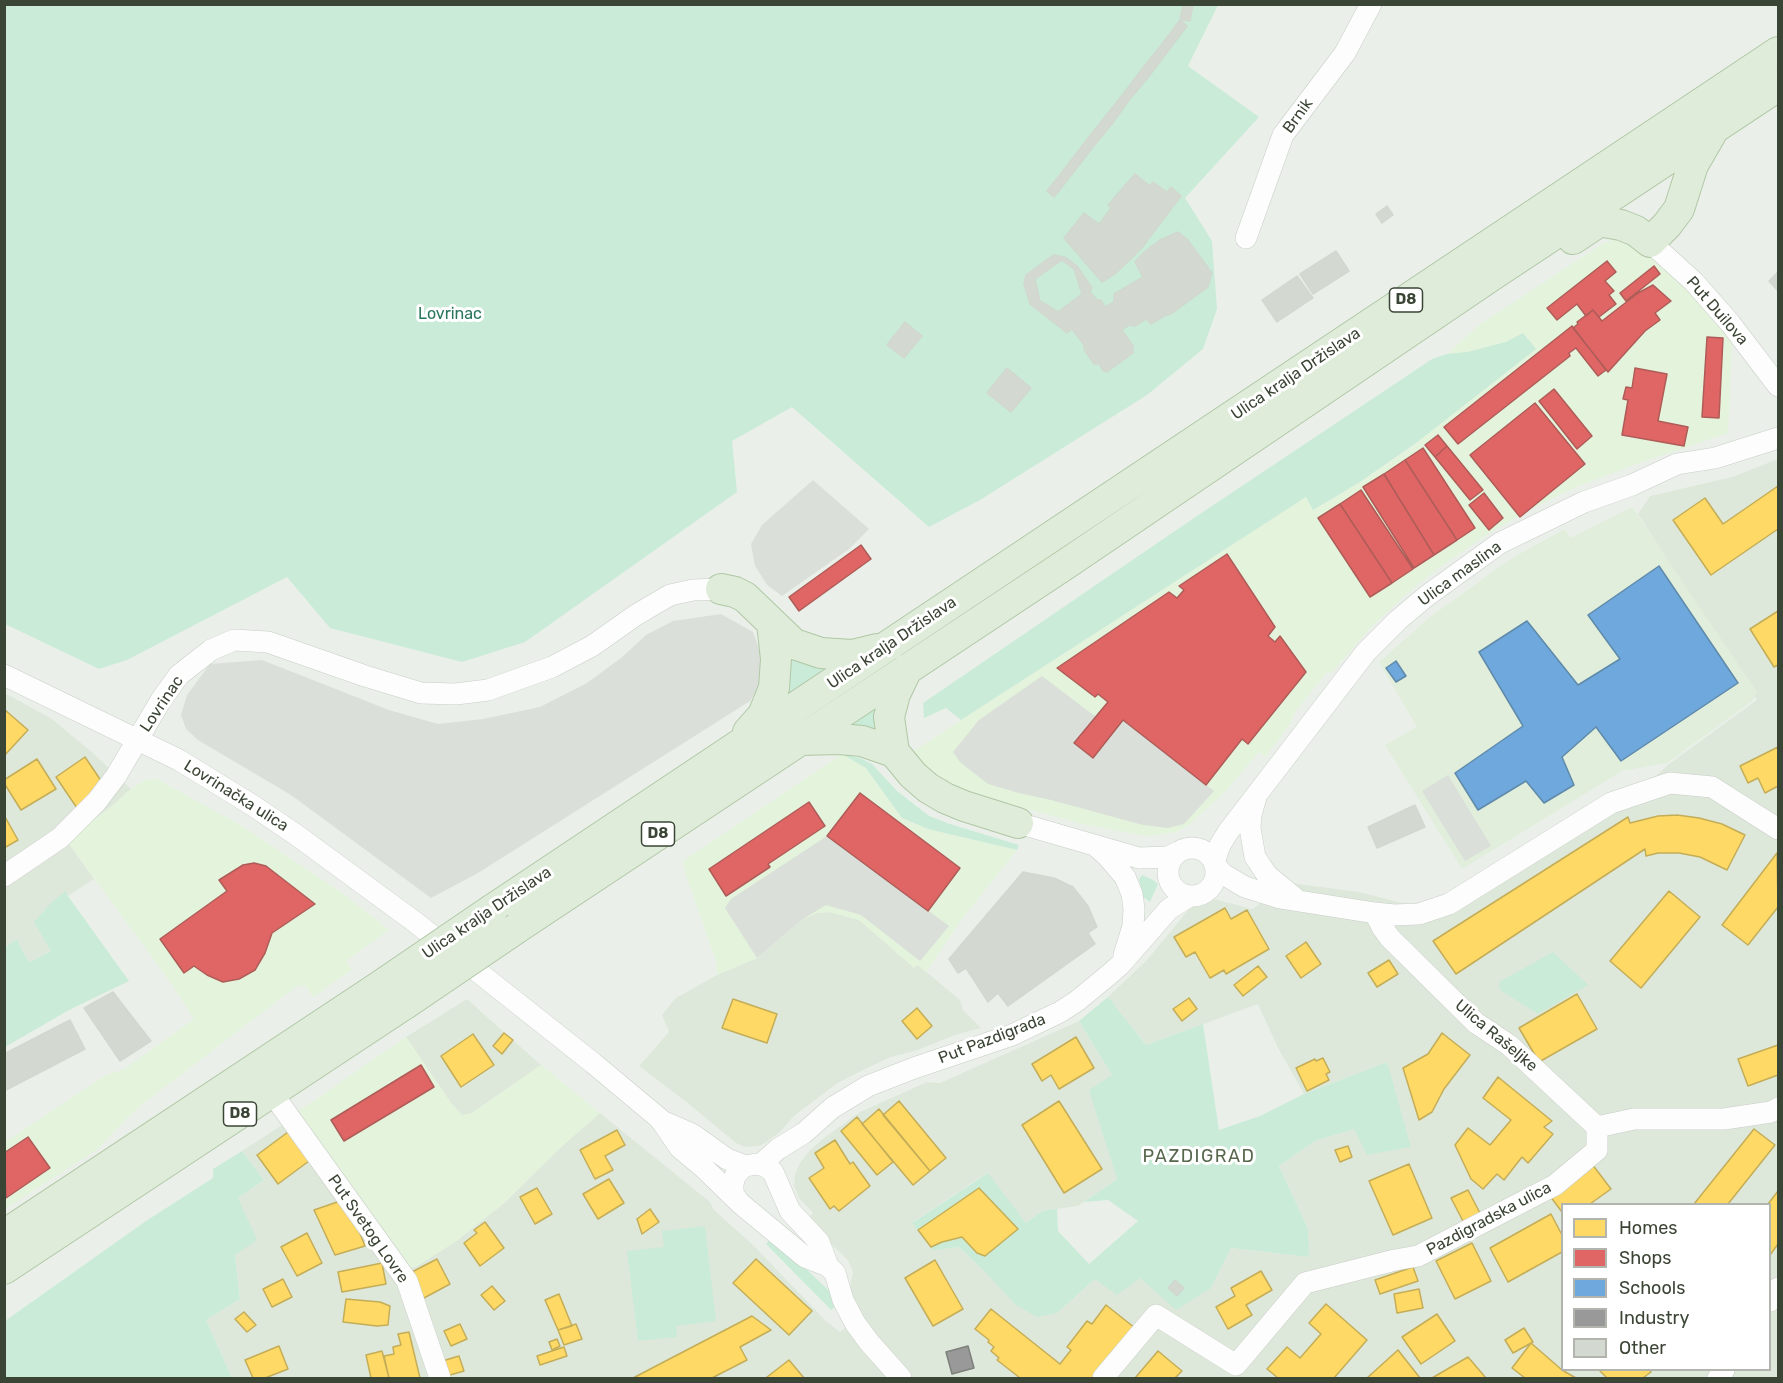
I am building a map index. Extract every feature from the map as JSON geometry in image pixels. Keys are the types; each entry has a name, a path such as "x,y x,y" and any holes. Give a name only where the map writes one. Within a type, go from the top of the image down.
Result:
{"highway":[{"name":"Ulica kralja Držislava","path":"4,1235 886,647 1654,152 1779,52"},
{"name":"Ulica kralja Držislava","path":"1654,152 1714,128 1779,86"},
{"path":"1494,274 1519,275 1597,223 1628,228 1650,242 1679,209 1696,158 1714,128"},
{"name":"Ulica kralja Držislava","path":"74,1224 405,1005 1494,274 1612,179"},
{"path":"721,589 745,597 794,644 821,653 852,654 886,647"},
{"path":"735,747 763,715 774,688 776,659 772,623"},
{"path":"906,669 895,694 889,717 894,752 913,775 928,788 945,798 1018,824"},
{"path":"800,740 862,741 894,752"},
{"path":"4,1286 42,1259 74,1224"},
{"name":"D8","path":"4,1269 74,1224"}],"street":[{"name":"Brnik","path":"1246,238 1283,135 1345,53 1371,4"},
{"name":"Put Duilova","path":"1650,242 1695,282 1779,386"},
{"name":"Ulica maslina","path":"1215,864 1220,845 1228,831 1366,652 1398,620 1428,595 1500,543 1584,502 1632,485 1677,464 1715,458 1779,438"},
{"name":"Lovrinac","path":"4,876 60,838 97,801 116,776 161,700 179,675 211,650 234,640 268,642 421,693 456,694 488,690 552,667 592,646 636,615 670,595 693,590 721,589"},
{"name":"Lovrinačka ulica","path":"4,675 179,760 252,805 448,948 660,1119"},
{"path":"1376,914 1419,914 1449,904 1611,803 1670,783 1712,787 1779,829"},
{"path":"1258,792 1251,815 1250,828 1255,857 1275,883 1298,900"},
{"path":"1018,824 1139,858 1168,857 1186,850 1208,853 1215,864 1215,880 1198,894 1178,891 1170,879 1139,858"},
{"name":"Ulica maslina","path":"1186,850 1228,831"},
{"path":"1096,847 1107,856 1128,881 1132,894 1133,926 1120,965"},
{"path":"1170,879 1169,865 1173,858 1186,850"},
{"name":"Put Pazdigrada","path":"1215,864 1224,874 1245,887 1280,898 1376,914"},
{"name":"Put Pazdigrada","path":"1160,918 1169,892 1170,879"},
{"name":"Put Pazdigrada","path":"765,1173 778,1149 804,1133 832,1108 868,1086 1012,1035 1060,1012 1120,965 1160,918 1179,902 1198,894 1229,887 1245,887"},
{"name":"Ulica Rašeljke","path":"1376,914 1390,938 1476,1023 1509,1045 1597,1127"},
{"name":"Put Svetog Lovre","path":"272,1092 407,1281 440,1378"},
{"path":"1597,1127 1634,1119 1724,1119 1771,1112 1779,1108"},
{"path":"660,1119 692,1134 727,1159 765,1173 790,1211 819,1242 828,1266"},
{"path":"660,1119 680,1148 741,1204 805,1257 828,1266 835,1273 843,1300 855,1323 901,1378"},
{"name":"Pazdigradska ulica","path":"1103,1378 1156,1315 1236,1365 1305,1283 1418,1256 1555,1185 1598,1150 1597,1127"},
{"path":"738,1172 765,1173 773,1200 758,1209 741,1204 732,1189 738,1172"}],"shaded area":[{"path":"1618,238 1635,242 1685,287 1732,343 1728,433 1576,487 1527,511 1483,537 1440,567 1405,595 1371,627 1332,672 1326,673 1293,715 1291,723 1265,757 1259,752 1225,792 1189,825 1176,832 1148,836 1087,825 986,798 950,783 926,766 912,752 1306,497 1314,510 1416,444 1523,333 1506,342 1488,347 1447,354 1478,326 1602,244"},
{"path":"1778,459 1778,1378 232,1378 206,1320 240,1299 235,1255 238,1198 264,1180 242,1151 299,1111 404,1270 417,1266 455,1242 503,1204 560,1148 600,1113 710,1202 714,1210 753,1245 826,1321 840,1332 862,1314 848,1296 853,1272 848,1260 806,1220 813,1213 799,1198 794,1186 795,1174 800,1163 824,1138 860,1112 927,1082 940,1083 1079,1021 1112,1075 1117,1179 1078,1206 1042,1211 1026,1223 987,1173 913,1222 933,1249 959,1247 986,1273 1057,1313 1095,1279 1140,1277 1211,1288 1231,1248 1308,1257 1308,1229 1279,1166 1315,1141 1355,1128 1387,1062 1304,1094 1278,1048 1258,1004 1146,1045 1108,997 1146,961 1190,908 1214,899 1252,909 1291,883 1359,892 1441,913 1623,807 1669,764 1757,700 1638,514 1650,496 1732,477"},
{"path":"813,480 869,529 849,549 782,596 767,585 755,566 751,544 762,525"},
{"path":"1632,507 1757,692 1752,701 1667,763 1622,771 1462,869 1385,745 1417,727 1379,662 1430,617 1512,558 1565,529 1570,538"},
{"path":"721,614 753,632 763,660 762,682 750,701 478,873 431,898 291,795 198,740 186,729 181,715 187,695 210,664 262,660 389,710 438,724 483,719 540,707 587,683 621,658 646,635 673,621"},
{"path":"1042,676 1096,717 1074,743 1093,757 1123,720 1214,791 1184,824 1168,828 1143,825 988,784 960,762 953,752 979,720"},
{"path":"5,693 52,719 131,789 67,841 94,879 68,896 66,892 51,951 30,962 17,939 5,947"},
{"path":"842,754 866,768 902,818 928,829 1017,850 962,919 926,972 918,965 914,968 859,920 831,912 817,913 803,919 757,958 717,975 716,961 683,861"},
{"path":"1448,775 1491,846 1465,861 1422,791"},
{"path":"157,779 242,826 342,893 389,930 346,961 352,970 313,997 305,985 297,986 145,1102 98,1149 5,1209 5,1142 106,1075 125,1069 194,1019 168,979 67,841 131,789 145,780"},
{"path":"827,836 949,926 920,961 861,915 826,905 803,919 757,958 725,908 731,899"},
{"path":"831,912 859,920 914,967 917,964 960,1000 963,1010 981,1028 891,1057 865,1069 836,1084 794,1116 780,1132 768,1141 760,1146 745,1147 736,1143 639,1066 669,1032 662,1015 676,998 717,975 757,958 803,919 817,913"},
{"path":"467,999 541,1065 472,1113 462,1116 406,1037"},
{"path":"406,1037 451,1103 462,1115 472,1113 541,1065 600,1113 560,1148 503,1204 455,1242 417,1266 404,1270 299,1111"}],"green space":[{"name":"Lovrinac","path":"5,5 1218,5 1188,66 1259,117 1185,198 1212,241 1217,309 1203,349 1147,395 980,500 929,527 792,407 732,441 737,492 525,642 462,662 330,628 287,577 127,660 99,669 5,624"},
{"path":"1523,333 1536,349 1416,443 1360,482 1313,510 1306,497 961,720 946,708 924,718 923,703 1432,359 1506,342"},
{"path":"788,656 833,664 780,699"},
{"path":"876,705 881,733 849,728 849,722"},
{"path":"842,754 860,758 872,764 897,791 929,816 1019,845 1017,850 928,829 902,818 866,768"},
{"path":"1142,875 1158,884 1150,902 1143,897 1139,879"},
{"path":"66,891 129,981 69,1010 5,1047 5,947 17,939 30,962 51,951 34,922 52,902"},
{"path":"1553,952 1588,985 1538,1014 1500,990 1499,982"},
{"path":"1108,997 1146,1045 1203,1024 1219,1130 1260,1116 1304,1094 1387,1062 1411,1147 1367,1155 1354,1129 1315,1141 1279,1166 1308,1229 1309,1257 1231,1248 1211,1288 1176,1310 1140,1278 1117,1295 1095,1279 1057,1313 1037,1317 1016,1305 959,1247 933,1250 912,1223 988,1173 1026,1223 1042,1211 1057,1209 1058,1231 1089,1264 1138,1221 1108,1200 1084,1202 1117,1179 1089,1090 1112,1075 1079,1021"},
{"path":"242,1151 264,1180 238,1198 257,1240 235,1255 240,1299 206,1320 232,1378 5,1378 5,1321 146,1221 213,1178 213,1169"},
{"path":"705,1226 716,1321 676,1326 677,1337 638,1341 627,1251 664,1247 662,1231"},
{"path":"772,1237 839,1300 837,1305 831,1310 766,1244"}],"building: Homes":[{"path":"1778,486 1778,529 1711,575 1673,520 1705,498 1723,524"},
{"path":"1778,611 1778,665 1774,667 1750,629"},
{"path":"4,711 28,730 4,756"},
{"path":"1778,747 1778,786 1765,793 1758,778 1748,783 1740,766"},
{"path":"85,757 106,788 77,808 56,777"},
{"path":"37,759 56,789 21,810 4,780"},
{"path":"4,815 18,840 4,848"},
{"path":"1677,815 1722,824 1745,835 1727,870 1700,857 1679,853 1658,853 1646,856 1645,849 1456,974 1433,941 1628,817 1630,823 1658,816"},
{"path":"1777,853 1778,907 1748,945 1722,925"},
{"path":"1669,891 1700,917 1641,988 1610,961"},
{"path":"1225,908 1231,919 1247,910 1269,949 1226,974 1224,970 1210,978 1195,952 1186,957 1174,937"},
{"path":"1306,942 1321,964 1301,978 1286,956"},
{"path":"1389,960 1398,974 1377,987 1368,973"},
{"path":"1258,966 1267,977 1243,996 1234,985"},
{"path":"1577,994 1597,1029 1539,1062 1519,1028"},
{"path":"1189,998 1197,1009 1182,1021 1173,1009"},
{"path":"733,999 777,1014 767,1043 722,1028"},
{"path":"917,1008 932,1026 917,1039 902,1021"},
{"path":"504,1033 513,1040 502,1054 493,1046"},
{"path":"1442,1033 1470,1055 1444,1089 1432,1112 1419,1120 1403,1068 1428,1054"},
{"path":"473,1034 494,1065 461,1087 441,1056"},
{"path":"1076,1037 1094,1068 1059,1089 1051,1075 1042,1081 1032,1064"},
{"path":"1778,1045 1778,1075 1748,1086 1738,1059"},
{"path":"1323,1058 1330,1072 1326,1074 1329,1080 1307,1091 1296,1068 1315,1059 1316,1061"},
{"path":"1498,1077 1552,1121 1544,1127 1553,1134 1528,1163 1522,1157 1504,1180 1497,1174 1483,1189 1471,1179 1455,1145 1468,1128 1490,1145 1511,1120 1483,1098"},
{"path":"899,1101 946,1158 930,1171 883,1115"},
{"path":"1059,1101 1102,1169 1064,1193 1022,1125"},
{"path":"879,1109 930,1171 913,1185 862,1124"},
{"path":"857,1117 893,1162 877,1175 841,1131"},
{"path":"1754,1129 1775,1145 1729,1203 1695,1203"},
{"path":"617,1130 625,1145 605,1156 613,1170 595,1179 580,1150"},
{"path":"288,1132 309,1161 278,1184 257,1155"},
{"path":"835,1140 850,1164 853,1162 870,1186 839,1211 834,1206 830,1209 809,1178 824,1168 815,1153"},
{"path":"1348,1146 1352,1157 1340,1162 1335,1150"},
{"path":"1409,1164 1432,1218 1393,1235 1369,1181"},
{"path":"1592,1164 1611,1189 1591,1203 1561,1203 1561,1211 1550,1196"},
{"path":"609,1179 624,1203 598,1219 583,1194"},
{"path":"537,1188 552,1214 535,1224 520,1197"},
{"path":"979,1188 1018,1229 985,1256 977,1253 962,1237 931,1247 918,1230"},
{"path":"1468,1190 1481,1215 1464,1223 1451,1198"},
{"path":"1778,1191 1778,1244 1771,1254 1771,1203 1769,1203"},
{"path":"346,1199 365,1246 335,1255 314,1210"},
{"path":"650,1209 659,1222 642,1234 637,1219"},
{"path":"1551,1214 1561,1233 1561,1253 1508,1282 1490,1248"},
{"path":"485,1222 504,1248 480,1266 464,1243 477,1233 474,1230"},
{"path":"307,1233 322,1263 297,1276 281,1247"},
{"path":"1472,1243 1491,1281 1455,1299 1436,1261"},
{"path":"437,1259 450,1284 424,1298 410,1273"},
{"path":"756,1259 812,1311 789,1335 733,1283"},
{"path":"935,1260 963,1309 933,1326 905,1278"},
{"path":"382,1263 386,1284 342,1292 338,1272"},
{"path":"1413,1267 1418,1281 1380,1294 1375,1280"},
{"path":"1261,1271 1272,1290 1246,1305 1252,1315 1228,1329 1216,1307 1235,1296 1231,1288"},
{"path":"283,1279 292,1297 272,1307 263,1289"},
{"path":"492,1286 505,1301 494,1310 481,1295"},
{"path":"1419,1289 1423,1308 1397,1313 1394,1294"},
{"path":"559,1294 572,1326 558,1330 545,1300"},
{"path":"346,1299 380,1302 390,1306 388,1325 343,1322"},
{"path":"1326,1304 1367,1340 1334,1378 1278,1378 1267,1369 1287,1347 1300,1358 1321,1334 1309,1323"},
{"path":"1106,1305 1135,1328 1096,1378 1020,1378 997,1360 999,1358 991,1351 994,1347 975,1329 991,1309 1060,1364 1071,1350 1067,1347 1087,1321 1092,1324"},
{"path":"244,1312 256,1325 247,1332 235,1319"},
{"path":"1437,1314 1455,1341 1421,1364 1402,1337"},
{"path":"752,1316 771,1330 740,1347 747,1360 712,1378 633,1378"},
{"path":"460,1324 467,1339 451,1346 444,1331"},
{"path":"576,1324 582,1339 564,1345 558,1330"},
{"path":"1524,1328 1533,1342 1513,1353 1505,1340"},
{"path":"409,1332 420,1378 389,1378 384,1356 394,1354 393,1347 401,1345 398,1334"},
{"path":"557,1339 560,1346 552,1350 549,1342"},
{"path":"1531,1343 1561,1371 1576,1378 1525,1378 1512,1368"},
{"path":"279,1346 288,1369 265,1378 253,1378 245,1360"},
{"path":"564,1347 567,1356 540,1365 537,1356"},
{"path":"1398,1350 1420,1378 1367,1378"},
{"path":"382,1351 389,1378 371,1378 366,1355"},
{"path":"1158,1351 1182,1371 1175,1378 1135,1378"},
{"path":"459,1356 464,1371 443,1377 439,1362"},
{"path":"1468,1357 1486,1378 1432,1378"},
{"path":"789,1360 804,1378 767,1377"},
{"path":"1600,1371 1651,1372 1643,1378 1607,1378"}],"building: Shops":[{"path":"1607,261 1616,272 1605,281 1614,291 1609,295 1616,304 1599,317 1593,310 1586,316 1577,304 1557,320 1547,308"},
{"path":"1654,266 1660,274 1626,301 1620,293"},
{"path":"1653,285 1671,301 1655,313 1660,320 1645,331 1608,372 1573,328 1593,310 1602,321 1638,293"},
{"path":"1572,326 1606,370 1598,376 1576,348 1569,353 1570,356 1458,444 1444,427"},
{"path":"1707,337 1723,338 1719,418 1702,417"},
{"path":"1635,368 1667,374 1658,421 1688,427 1684,446 1622,435 1628,400 1623,399 1626,387 1632,388"},
{"path":"1554,389 1592,436 1577,449 1539,401"},
{"path":"1535,403 1585,464 1520,517 1470,455"},
{"path":"1438,435 1447,446 1435,457 1425,445"},
{"path":"1447,446 1483,490 1470,500 1435,457"},
{"path":"1423,448 1475,528 1457,540 1405,460"},
{"path":"1405,460 1457,540 1434,555 1384,474"},
{"path":"1384,474 1434,555 1414,568 1363,487"},
{"path":"1361,490 1413,569 1392,583 1340,504"},
{"path":"1484,493 1503,518 1489,530 1469,505"},
{"path":"1340,504 1392,583 1370,597 1318,518"},
{"path":"861,545 871,559 799,611 789,597"},
{"path":"1227,554 1275,627 1268,636 1275,642 1280,636 1306,672 1248,744 1242,739 1206,785 1123,720 1093,758 1074,743 1108,702 1098,694 1095,697 1057,668 1169,592 1177,598 1184,590 1179,586"},
{"path":"860,793 960,868 928,911 827,836"},
{"path":"809,802 825,826 768,864 770,867 726,896 709,869"},
{"path":"254,863 266,866 315,904 272,933 265,953 255,970 239,979 223,982 194,966 184,973 160,939 227,891 219,880 243,865"},
{"path":"421,1065 434,1087 344,1141 331,1120"},
{"path":"28,1137 50,1168 6,1198 4,1153"}],"building: Schools":[{"path":"1659,566 1738,683 1621,761 1596,727 1562,757 1574,785 1544,803 1526,781 1478,810 1455,773 1523,726 1479,652 1527,621 1578,685 1620,659 1588,615"},
{"path":"1396,661 1406,676 1396,682 1386,668"}],"building: Industry":[{"path":"968,1346 974,1368 952,1374 946,1352"}],"building: Other":[{"path":"1183,4 1193,4 1190,21 1180,20"},
{"path":"1180,20 1187,26 1169,50 1162,44"},
{"path":"1162,44 1169,50 1150,75 1142,69"},
{"path":"1142,69 1150,75 1130,99 1123,94"},
{"path":"1123,94 1130,99 1112,124 1104,118"},
{"path":"1104,118 1112,124 1093,147 1085,142"},
{"path":"1085,142 1093,147 1073,173 1066,167"},
{"path":"1066,167 1073,173 1054,197 1047,191"},
{"path":"1135,174 1150,186 1153,182 1167,192 1171,187 1181,196 1141,249 1116,273 1102,282 1064,238 1084,213 1099,224 1111,208 1108,205"},
{"path":"1387,206 1393,215 1382,223 1376,214"},
{"path":"1178,232 1187,239 1212,273 1208,287 1171,314 1151,324 1146,319 1122,330 1133,346 1133,353 1107,372 1103,371 1099,364 1094,364 1072,329 1067,333 1030,304 1024,284 1026,275 1053,255 1065,257 1077,266 1092,288 1090,292 1097,300 1101,300 1105,307 1114,302 1114,294 1143,277 1135,262 1143,253 1160,240"},
{"path":"1336,251 1349,271 1313,294 1300,274"},
{"path":"1062,260 1074,269 1082,294 1058,312 1040,301 1035,279"},
{"path":"1778,272 1778,291 1769,281"},
{"path":"1297,276 1313,298 1277,322 1262,300"},
{"path":"905,322 922,336 904,358 887,345"},
{"path":"1007,368 1031,388 1011,412 987,393"},
{"path":"1415,805 1425,827 1377,848 1368,827"},
{"path":"1023,872 1054,878 1073,887 1088,906 1097,927 1088,933 1095,944 1008,1006 998,993 988,1002 966,968 958,973 949,959"},
{"path":"113,992 151,1041 120,1061 84,1008"},
{"path":"70,1020 85,1049 4,1091 4,1054"},
{"path":"1175,1280 1184,1288 1177,1296 1168,1288"}],"district":[{"name":"PAZDIGRAD","path":"1199,1157"}]}
